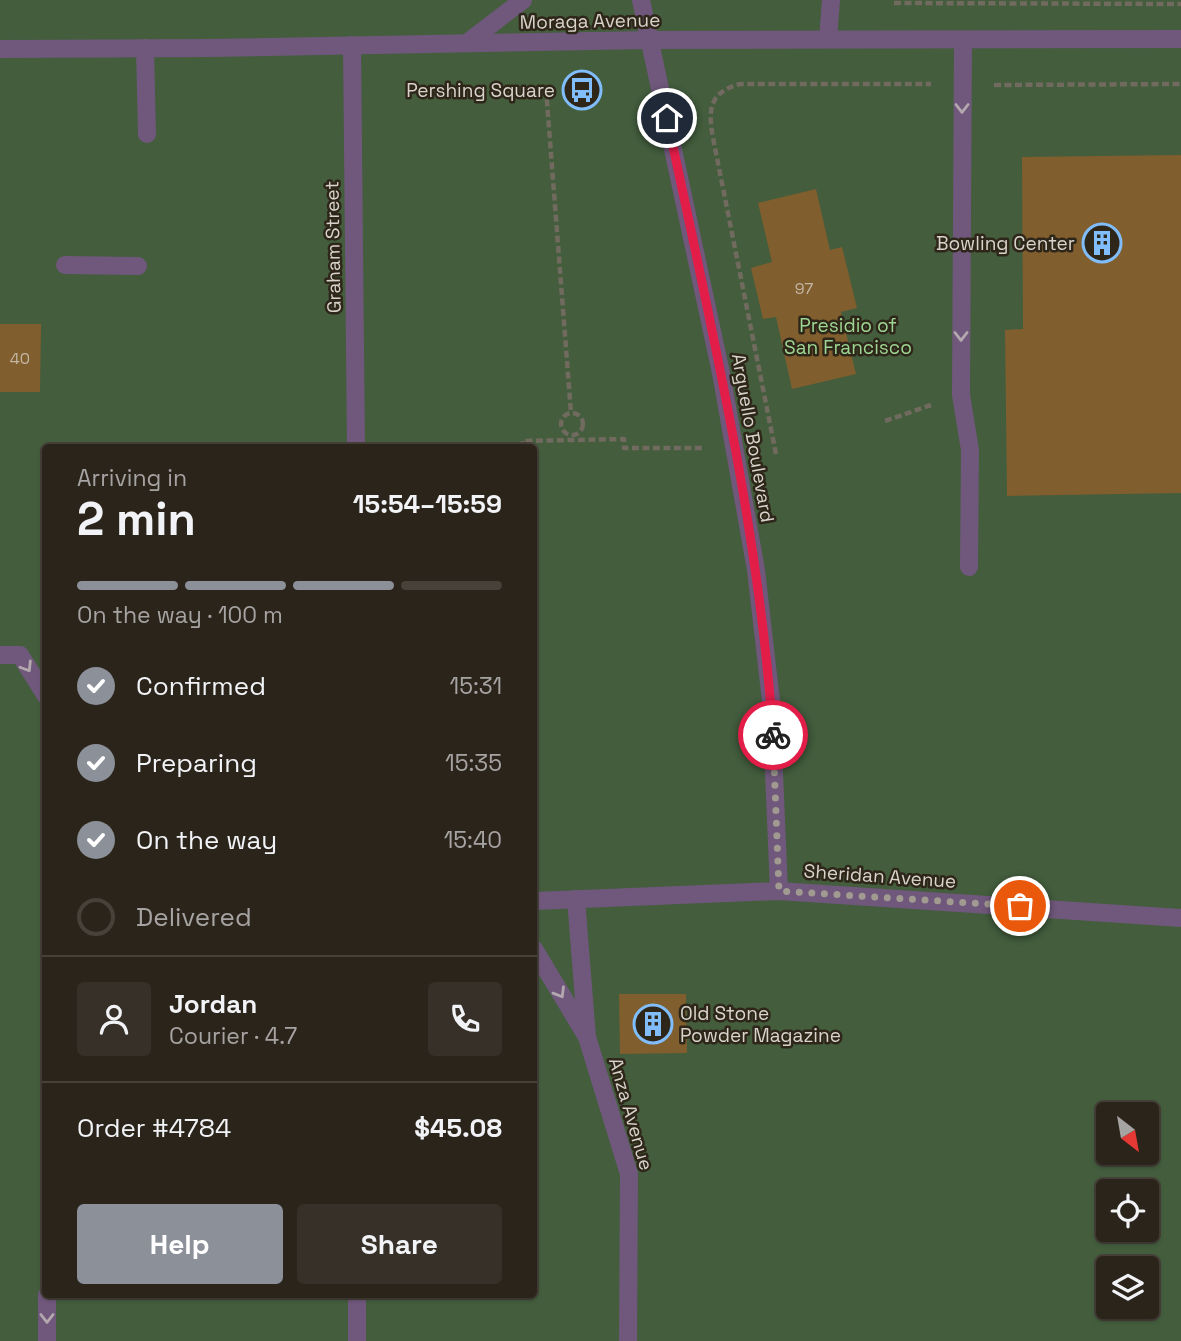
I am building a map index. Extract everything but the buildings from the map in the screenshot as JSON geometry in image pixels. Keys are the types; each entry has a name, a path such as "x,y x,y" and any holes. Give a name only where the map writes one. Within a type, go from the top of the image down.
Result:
{"street":[{"path":"467,43 523,0"},
{"name":"Arguello Boulevard","path":"641,0 735,448 765,636 775,762 779,891"},
{"path":"828,39 831,0"},
{"name":"Moraga Avenue","path":"0,49 649,40 1181,39"},
{"path":"963,40 961,396 970,450 969,567"},
{"name":"Graham Street","path":"352,45 356,444"},
{"path":"145,48 147,134"},
{"path":"65,265 138,266"},
{"path":"0,655 20,655 42,690"},
{"name":"Sheridan Avenue","path":"537,901 779,891 1181,918"},
{"name":"Anza Avenue","path":"576,899 587,1037 629,1174 628,1341"},
{"path":"537,954 587,1037"},
{"path":"47,1298 47,1341"},
{"path":"357,1298 357,1341"}],"path":[{"path":"894,3 1181,4"},
{"path":"776,454 713,138 711,109 716,96 723,90 740,84 935,84"},
{"path":"990,85 1181,84"},
{"path":"546,89 571,413"},
{"path":"886,421 961,396"},
{"path":"571,413 580,417 582,423 581,429 573,437"},
{"path":"571,413 564,417 561,426 573,437"},
{"path":"522,444 522,441 573,437 624,439 624,449 735,448"}],"green space":[{"name":"Presidio of San Francisco","path":"0,0 1181,0 1181,1341 0,1341"}],"way so far":[{"path":"773,735 779,891 1020,906"}],"place":[{"name":"Pershing Square","path":"582,90"},
{"name":"Bowling Center","path":"1102,243"},
{"name":"Old Stone Powder Magazine","path":"653,1024"}],"route":[{"path":"667,118 739,469 765,636 773,735"}]}
